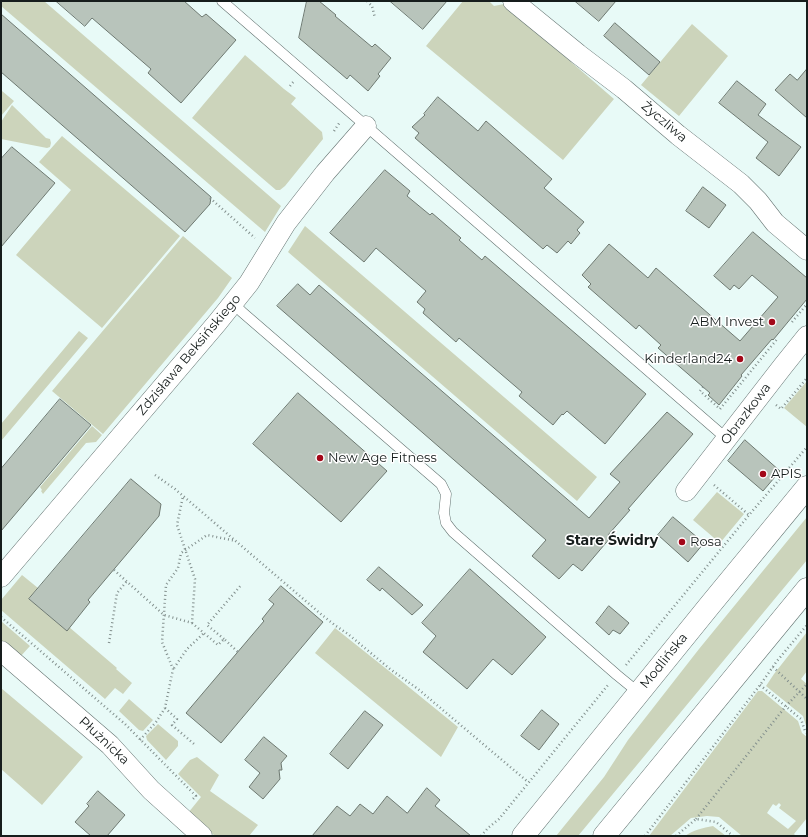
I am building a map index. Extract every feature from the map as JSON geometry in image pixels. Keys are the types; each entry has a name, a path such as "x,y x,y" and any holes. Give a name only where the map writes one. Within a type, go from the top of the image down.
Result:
{"main road":[{"name":"Modlińska","path":"523,836 807,486"},
{"path":"604,836 807,589"}],"street":[{"name":"Życzliwa","path":"513,1 741,184 758,201 775,223 807,250"},
{"name":"Zdzisława Beksińskiego","path":"1,577 233,303 249,283 286,223 366,126"},
{"name":"Obrazkowa","path":"686,491 807,336"},
{"name":"Płużnicka","path":"1,651 110,745 151,790 202,836"}],"lane":[{"path":"222,1 727,440"},
{"path":"233,303 441,484 446,494 444,513 446,523 453,532 639,693"}],"path":[{"path":"367,1 372,6 375,18"},
{"path":"210,198 256,238"},
{"path":"792,322 807,304"},
{"path":"704,387 700,391 720,409 782,334"},
{"path":"481,836 499,819 749,515 807,447"},
{"path":"700,473 749,515"},
{"path":"155,475 183,496 327,619 348,634 390,669 418,689 528,782"},
{"path":"183,496 177,525 195,579 192,623"},
{"path":"173,668 162,642 166,585 178,568 181,553 207,535 236,541"},
{"path":"114,570 164,614 192,623 218,645 224,639"},
{"path":"109,643 117,593 127,581"},
{"path":"238,652 207,624 242,584"},
{"path":"645,836 773,667 807,625"},
{"path":"140,740 156,722 165,708 173,668 187,649 204,633"},
{"path":"773,667 807,699"},
{"path":"676,836 696,819 786,706 807,684"},
{"path":"760,685 801,719 807,733"},
{"path":"165,708 177,719 172,725 194,744"},
{"path":"696,819 716,822 733,836"}],"green space":[{"path":"1,1 44,1 281,206 265,232 1,6"},
{"path":"463,1 489,1 494,6 504,4 614,99 563,160 426,46"},
{"path":"692,24 728,56 679,116 641,85"},
{"path":"245,55 296,98 291,104 322,132 323,139 285,186 280,190 276,190 192,118"},
{"path":"2,91 14,101 1,116 1,92"},
{"path":"12,105 46,138 50,139 50,147 47,148 1,139 1,122"},
{"path":"62,136 180,236 102,328 16,255 71,190 39,162"},
{"path":"305,226 597,477 577,501 288,252"},
{"path":"183,236 232,278 218,298 103,434 52,391"},
{"path":"79,331 88,338 1,441 1,424"},
{"path":"807,381 807,427 784,408"},
{"path":"92,426 102,435 96,442 86,443 43,494 40,487"},
{"path":"717,492 744,514 720,543 693,520"},
{"path":"807,517 807,560 578,836 556,836 604,777 628,740 699,649"},
{"path":"22,575 38,588 29,599 66,630 69,627 117,668 116,669 132,683 123,694 115,688 105,699 1,610 1,600"},
{"path":"1,621 30,646 20,657 1,640"},
{"path":"335,628 458,727 441,757 315,653"},
{"path":"807,632 807,671 801,679 807,684 807,729 803,716 766,686"},
{"path":"1,688 83,757 42,805 1,769"},
{"path":"758,691 762,691 798,721 802,733 807,737 807,818 794,834 796,836 742,836 719,817 707,816 691,818 670,836 649,836","holes":["779,803 781,805 779,808 796,821 788,829 767,813 773,804 776,806"]},
{"path":"129,699 153,720 143,731 139,730 119,711"},
{"path":"158,724 178,741 178,746 166,760 147,740 146,736"},
{"path":"197,757 219,775 210,791 258,825 249,836 215,836 188,813 201,797 178,774 190,760"},
{"path":"713,826 726,836 685,836 702,828"}],"building":[{"path":"56,1 184,1 202,17 206,14 236,40 181,103 148,73 151,69 92,18 85,26"},
{"path":"307,1 319,1 372,47 375,44 391,58 378,74 380,76 368,91 350,75 347,79 299,38"},
{"path":"390,1 447,1 423,29"},
{"path":"575,1 616,1 599,21"},
{"path":"1,14 211,197 210,204 185,232 1,72"},
{"path":"615,23 660,62 649,75 604,36"},
{"path":"807,69 807,118 775,90 790,74 797,80"},
{"path":"737,81 766,104 758,115 801,147 779,176 756,158 768,142 719,103"},
{"path":"438,97 478,131 486,121 552,179 544,188 584,222 577,230 580,233 571,244 568,241 557,253 547,245 543,249 415,138 419,133 412,127 425,115 424,114"},
{"path":"12,147 55,183 1,247 1,159"},
{"path":"385,170 410,191 407,196 430,215 432,213 461,238 459,240 482,260 485,256 646,394 605,444 567,411 563,415 562,414 553,425 519,396 522,392 459,338 456,342 423,313 425,309 417,302 426,291 376,248 364,262 330,233"},
{"path":"703,187 726,205 709,228 686,211"},
{"path":"753,232 807,278 807,299 773,340 772,339 741,375 742,376 719,405 708,395 710,393 658,348 661,345 639,325 636,329 588,287 591,284 582,275 609,244 648,278 656,268 740,341 778,297 752,275 739,289 734,285 730,290 714,276"},
{"path":"298,284 310,295 319,285 589,518 620,482 610,474 667,412 693,434 628,509 630,510 608,535 611,537 582,571 573,564 559,579 532,556 546,540 277,306"},
{"name":"New Age Fitness","path":"298,393 387,471 341,522 253,444"},
{"path":"60,399 91,425 1,531 1,469"},
{"path":"745,440 780,471 763,491 728,461"},
{"path":"131,479 161,504 159,516 88,600 90,602 67,631 29,599"},
{"path":"673,517 704,543 688,562 658,535"},
{"path":"379,567 423,605 412,615 382,588 380,591 367,580"},
{"path":"470,569 546,637 512,675 493,659 467,689 423,652 436,636 422,623"},
{"path":"281,586 323,622 221,743 186,713 264,621 262,619 274,604 269,600"},
{"path":"609,606 629,623 620,634 613,630 609,635 596,623"},
{"path":"542,710 559,724 539,750 521,736"},
{"path":"365,711 383,725 348,769 330,754"},
{"path":"264,737 287,756 281,763 282,770 279,770 280,779 263,799 249,787 260,773 245,760"},
{"path":"427,788 440,800 435,806 471,836 312,836 337,806 350,816 360,804 373,814 387,796 407,813"},
{"path":"98,791 125,815 107,836 91,836 75,822 89,806 87,804"}],"place":[{"name":"ABM Invest","path":"772,322"},
{"name":"Kinderland24","path":"740,359"},
{"name":"New Age Fitness","path":"320,458"},
{"name":"APIS","path":"763,474"},
{"name":"Rosa","path":"682,542"}],"district":[{"name":"Stare Świdry","path":"612,541"}]}
